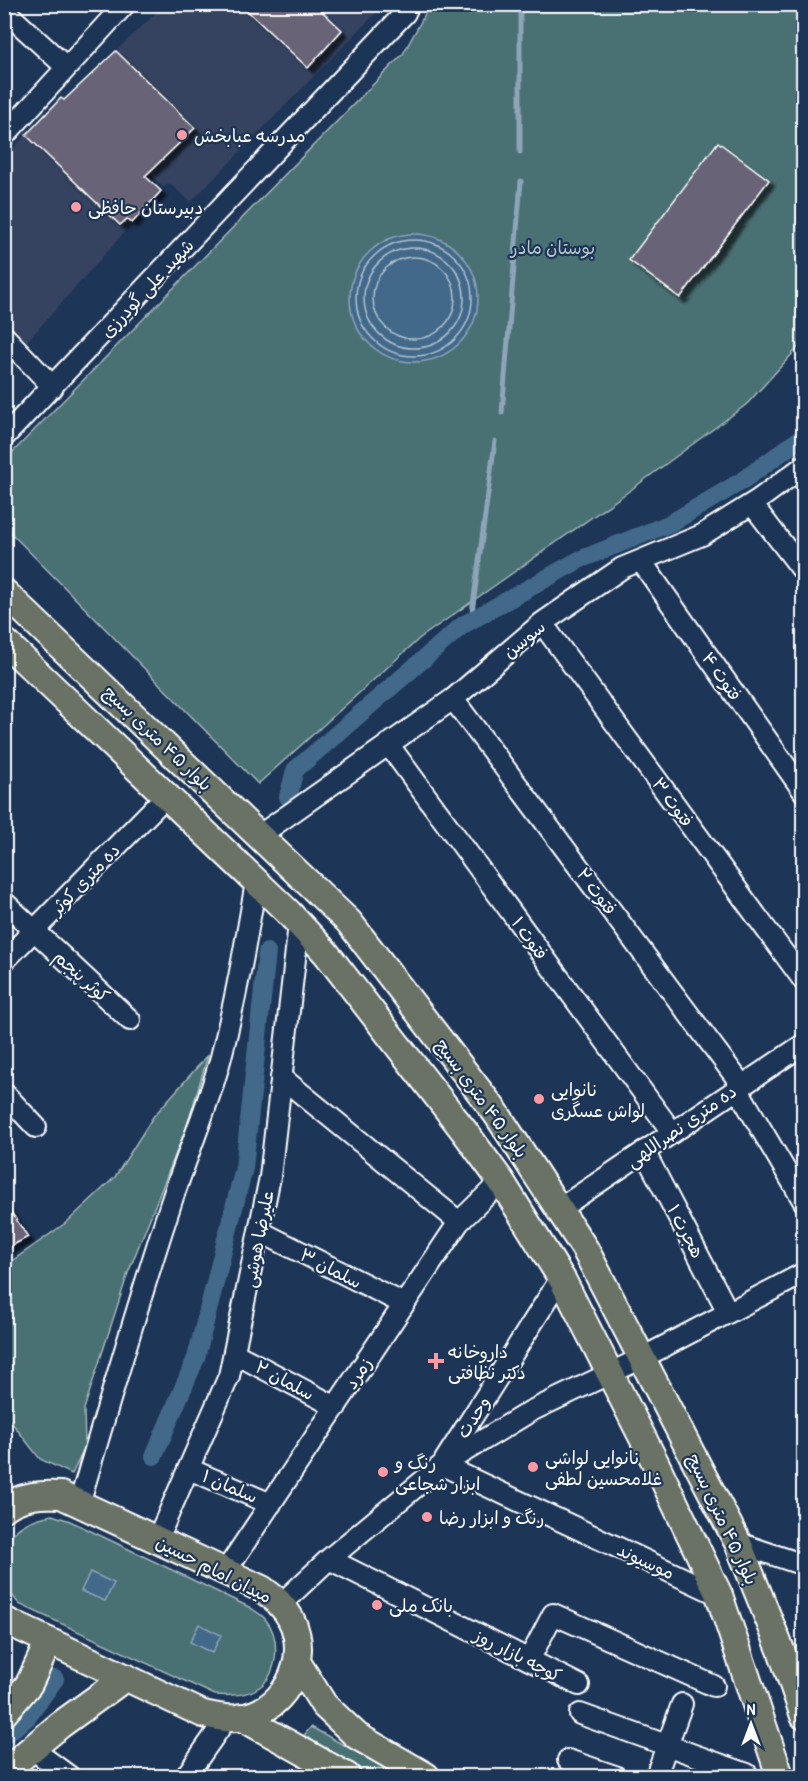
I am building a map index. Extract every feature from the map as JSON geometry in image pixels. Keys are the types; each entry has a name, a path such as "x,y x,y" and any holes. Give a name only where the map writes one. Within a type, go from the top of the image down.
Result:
{"main road":[{"name":"بلوار ۴۵ متری بسیج","path":"4,592 349,922 496,1113 590,1258 738,1543 781,1650 804,1716"},
{"name":"بلوار ۴۵ متری بسیج","path":"8,651 166,796 326,953 501,1181 561,1278 610,1372 719,1595 780,1776"},
{"path":"465,1132 496,1113"},
{"name":"میدان امام حسین","path":"8,1500 38,1494 61,1495 262,1590 281,1604 293,1623 299,1645 297,1662 287,1690 270,1706 233,1718"},
{"path":"4,1620 203,1714 233,1718 347,1776"},
{"path":"4,1713 29,1684 49,1641"},
{"path":"297,1662 324,1705 357,1736 426,1776"},
{"path":"4,1772 60,1725 126,1677"}],"street":[{"path":"4,136 125,4"},
{"name":"شهید علی گودرزی","path":"4,437 405,13 409,4"},
{"path":"4,10 66,67"},
{"path":"4,336 53,387"},
{"name":"سوسن","path":"260,836 453,699 542,623 622,568 702,536 752,504 804,466"},
{"path":"752,504 804,572"},
{"name":"فتوت ۴","path":"641,561 804,792"},
{"name":"فتوت ۳","path":"542,623 804,981"},
{"name":"فتوت ۲","path":"453,699 739,1086 804,1202"},
{"name":"فتوت ۱","path":"388,744 672,1132"},
{"name":"ده متری کوثر","path":"4,962 166,796"},
{"path":"79,1504 148,1274 172,1199 204,1115 221,1057 236,993 256,882"},
{"name":"کوثر پنجم","path":"4,903 130,1020"},
{"name":"علیرضا هوشی","path":"157,1540 229,1376 270,1177 299,924"},
{"name":"ده متری نصراللهی","path":"559,1209 804,1044"},
{"path":"281,1077 459,1222"},
{"path":"4,1093 36,1127"},
{"name":"هجرت ۱","path":"644,1151 728,1312"},
{"name":"زمرد","path":"225,1572 459,1222 501,1181"},
{"name":"سلمان ۳","path":"259,1231 404,1304"},
{"name":"وحدت","path":"442,1465 561,1278"},
{"path":"642,1358 728,1312 802,1279"},
{"name":"سلمان ۲","path":"234,1353 336,1407"},
{"name":"وحدت","path":"281,1604 329,1559 442,1465 531,1411 642,1358"},
{"name":"موسیوند","path":"442,1465 719,1595"},
{"name":"سلمان ۱","path":"189,1469 271,1504"},
{"path":"738,1543 804,1565"},
{"name":"کوچه بازار روز","path":"329,1559 579,1685"},
{"path":"529,1660 553,1614 714,1686"},
{"path":"656,1776 682,1704"},
{"path":"580,1714 747,1774"},
{"path":"186,1776 233,1718"},
{"path":"32,1749 69,1776"},
{"path":"568,1760 615,1776"}],"shaded area":[{"name":"مدرسه عبابخش","path":"365,4 376,13 191,202 170,184 163,187 68,97 164,5"},
{"name":"دبیرستان حافظی","path":"61,98 161,191 25,344 5,323 4,158"}],"green space":[{"name":"بوستان مادر","path":"430,5 803,5 803,342 747,404 632,489 420,638 258,784 5,527 4,461 403,54"},
{"path":"208,1055 188,1123 128,1273 84,1409 85,1447 72,1474 40,1459 5,1414 5,1266 67,1222 115,1177 153,1117"},
{"path":"52,1515 70,1521 251,1608 265,1618 274,1635 276,1654 267,1680 261,1686 245,1694 215,1695 19,1604 5,1586 5,1544 14,1532 25,1524"},
{"path":"311,1727 400,1776 371,1776 301,1739"}],"water":[{"path":"414,234 438,239 459,253 473,274 478,298 473,322 459,343 438,357 414,362 390,357 369,343 355,322 350,298 355,274 369,253 390,239"},
{"path":"90,1572 114,1583 105,1601 81,1591"},
{"path":"199,1624 221,1635 212,1653 190,1642"}],"building":[{"path":"240,4 314,4 342,30 308,68"},
{"path":"116,51 195,128 145,176 161,191 132,223 127,219 120,225 26,135 61,98 64,100"},
{"path":"718,142 769,180 680,298 629,260"},
{"path":"4,1202 28,1237 4,1250"}],"waterway":[{"path":"520,4 520,152"},
{"path":"502,413 521,181"},
{"path":"288,797 295,770 463,625 579,560 671,523 742,481 804,436"},
{"path":"471,620 495,441"},
{"path":"154,1456 196,1358 244,1168 267,952"},
{"path":"4,1736 27,1718 55,1679"}],"place":[{"name":"مدرسه عبابخش","path":"182,135"},
{"name":"دبیرستان حافظی","path":"76,207"},
{"name":"نانوایی لواش عسگری","path":"539,1099"},
{"name":"داروخانه دکتر نظافتی","path":"436,1361"},
{"name":"نانوایی لواشی غلامحسین لطفی","path":"533,1467"},
{"name":"رنگ و ابزار شجاعی","path":"383,1472"},
{"name":"رنگ و ابزار رضا","path":"427,1517"},
{"name":"بانک ملی","path":"377,1605"}]}
